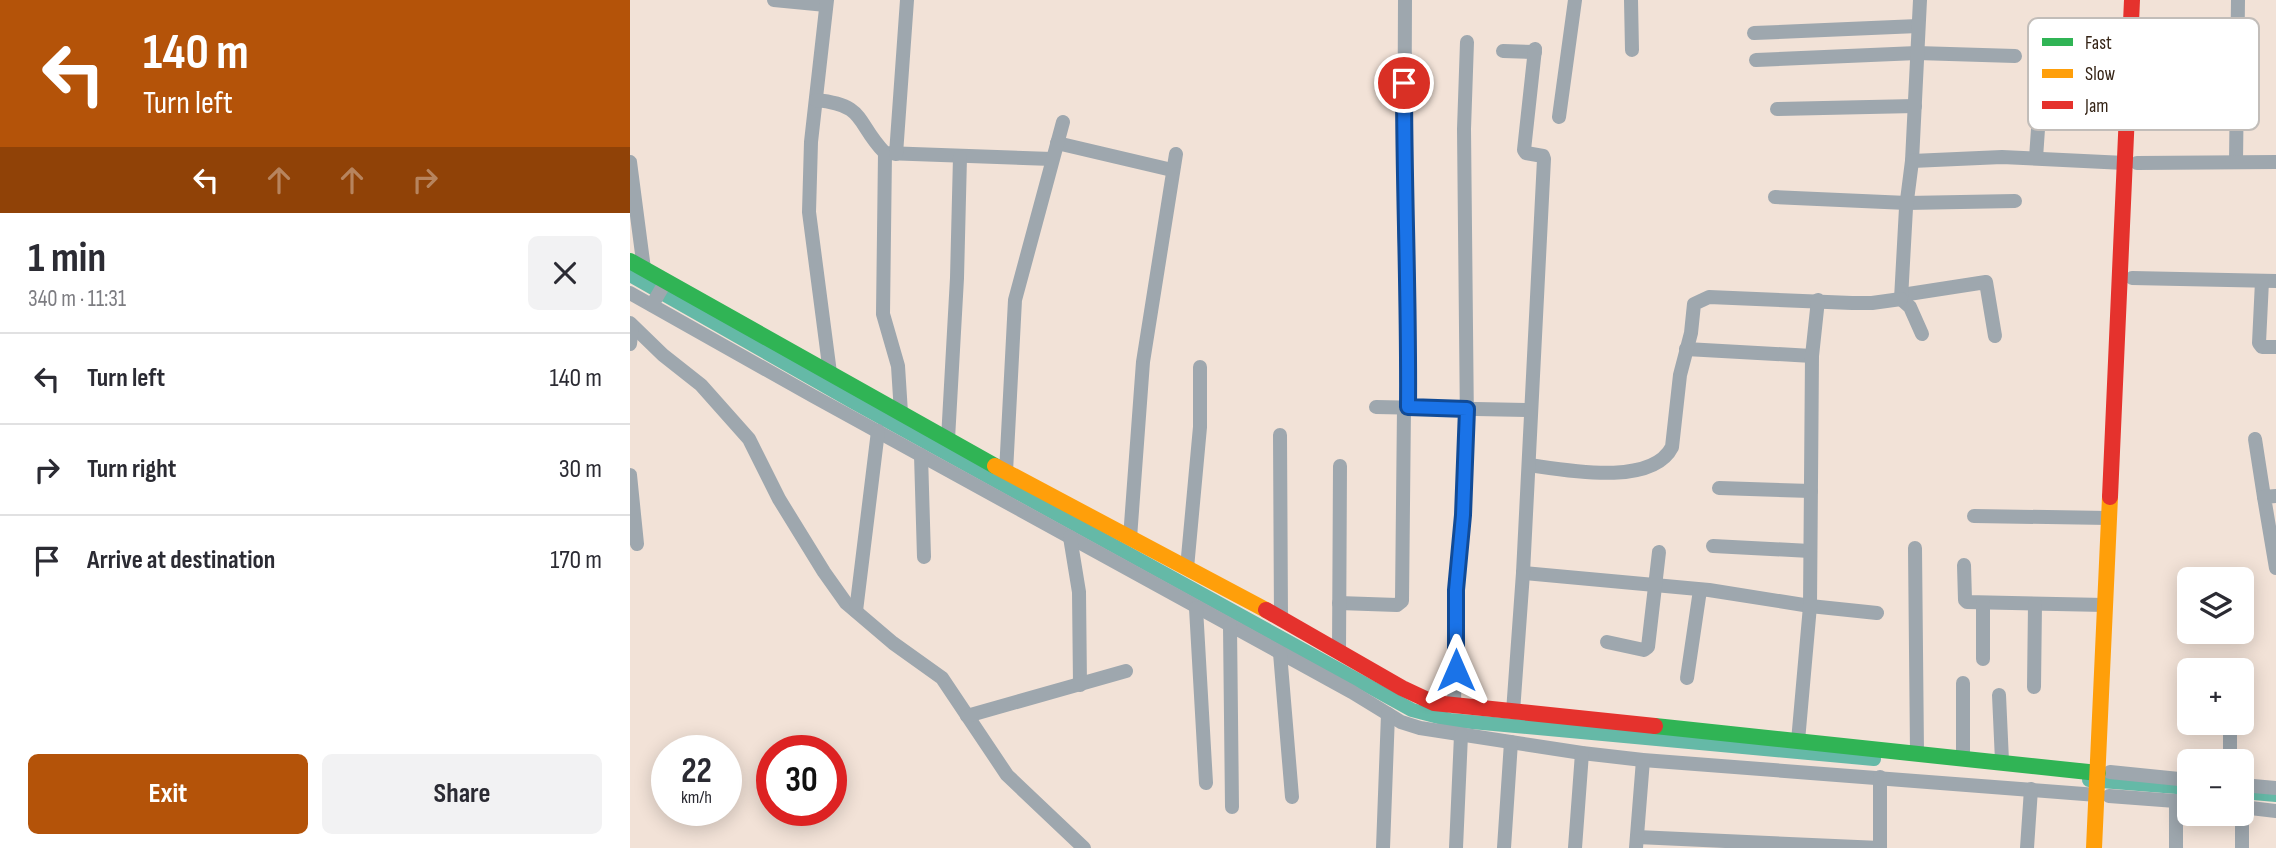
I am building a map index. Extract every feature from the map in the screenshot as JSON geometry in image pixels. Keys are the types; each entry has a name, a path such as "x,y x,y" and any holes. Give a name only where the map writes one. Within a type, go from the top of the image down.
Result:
{"main road":[{"path":"2132,0 2132,18"},
{"path":"2143,18 2144,0"},
{"path":"2106,848 2103,786 2105,605 2109,518 2132,278 2131,130"},
{"path":"2094,848 2103,786 2134,130"},
{"path":"637,265 660,293 830,373 1006,472 1434,703 2001,761 2103,786"}],"street":[{"path":"774,0 826,2 811,142 809,212 830,373"},
{"path":"901,413 898,366 883,314 890,154 907,0"},
{"path":"1339,603 1397,606 1402,601 1409,314 1404,229 1405,0"},
{"path":"1559,117 1575,0"},
{"path":"1631,0 1632,50"},
{"path":"1920,0 1912,161 1901,297 1910,307 1922,334"},
{"path":"2238,0 2238,18"},
{"path":"1754,33 1919,26"},
{"path":"1454,706 1456,590 1463,515 1467,409 1464,129 1467,42"},
{"path":"1503,51 1535,51 1524,150 1526,153 1543,156 1544,159 1523,573 1513,712"},
{"path":"1756,60 1917,53 2015,56"},
{"path":"816,100 849,107 890,154 1052,159"},
{"path":"1777,109 1915,106"},
{"path":"1006,472 1015,300 1063,122"},
{"path":"2036,158 2038,130"},
{"path":"2236,130 2236,162"},
{"path":"1057,143 1172,170"},
{"path":"1130,538 1143,362 1176,154"},
{"path":"1912,161 2002,156 2131,163 2276,162"},
{"path":"948,439 957,278 960,157"},
{"path":"630,162 637,265"},
{"path":"1774,197 1907,203 2015,201"},
{"path":"2132,278 2269,281 2259,342 2262,346 2276,347"},
{"path":"1529,465 1608,474 1657,464 1668,456 1672,447 1680,375 1694,304 1709,297 1872,303 1986,282 1995,336"},
{"path":"630,293 660,293 878,431 1401,722 1420,728 1643,760 2031,789 2177,781"},
{"path":"1798,741 1810,606 1812,356 1818,300"},
{"path":"630,344 631,325"},
{"path":"631,325 701,385 749,439 779,499 846,603 893,643 942,678 1007,775 1084,848"},
{"path":"1686,349 1812,356"},
{"path":"1187,568 1200,427 1200,367"},
{"path":"1376,407 1531,411"},
{"path":"856,611 878,431"},
{"path":"1280,435 1281,619"},
{"path":"2255,439 2270,497 2276,568"},
{"path":"921,455 924,556"},
{"path":"1339,652 1340,466"},
{"path":"630,475 637,544"},
{"path":"1719,488 1811,491"},
{"path":"1974,516 2109,518"},
{"path":"1070,537 1079,592 1080,685"},
{"path":"1713,546 1810,551"},
{"path":"1915,548 1917,753"},
{"path":"1607,642 1644,650 1648,647 1659,552"},
{"path":"1964,565 1965,600 1983,603 2105,605"},
{"path":"1523,573 1700,590 1877,613"},
{"path":"1687,678 1700,590"},
{"path":"1983,603 1983,659"},
{"path":"2034,687 2035,604"},
{"path":"1196,608 1206,783"},
{"path":"1230,626 1232,807"},
{"path":"1280,653 1293,797"},
{"path":"967,716 1126,671"},
{"path":"1963,683 1963,758"},
{"path":"1999,695 2001,761"},
{"path":"1383,848 1388,714"},
{"path":"1456,848 1461,735"},
{"path":"1504,848 1511,742"},
{"path":"1576,848 1582,753"},
{"path":"1643,760 1636,842 1880,848 1880,777"},
{"path":"2103,786 2177,800"},
{"path":"2254,786 2276,788"},
{"path":"2027,848 2031,789"},
{"path":"2254,808 2276,811"},
{"path":"2176,848 2179,826"},
{"path":"2242,826 2242,848"}],"waterway":[{"path":"630,275 853,402 1412,710 1450,720 1874,759"},
{"path":"2089,780 2177,787"},
{"path":"2254,793 2276,795"}],"traffic: fast":[{"path":"630,261 995,466"},
{"path":"1655,726 2098,773"}],"traffic: slow":[{"path":"995,466 1266,610"},
{"path":"2094,848 2110,497"}],"traffic: jam":[{"path":"2131,18 2132,0"},
{"path":"2110,497 2126,130"},
{"path":"1266,610 1402,688 1434,703 1655,726"}],"route":[{"path":"1404,83 1404,229 1409,314 1408,407 1467,409 1463,515 1456,590 1456,670"}]}
